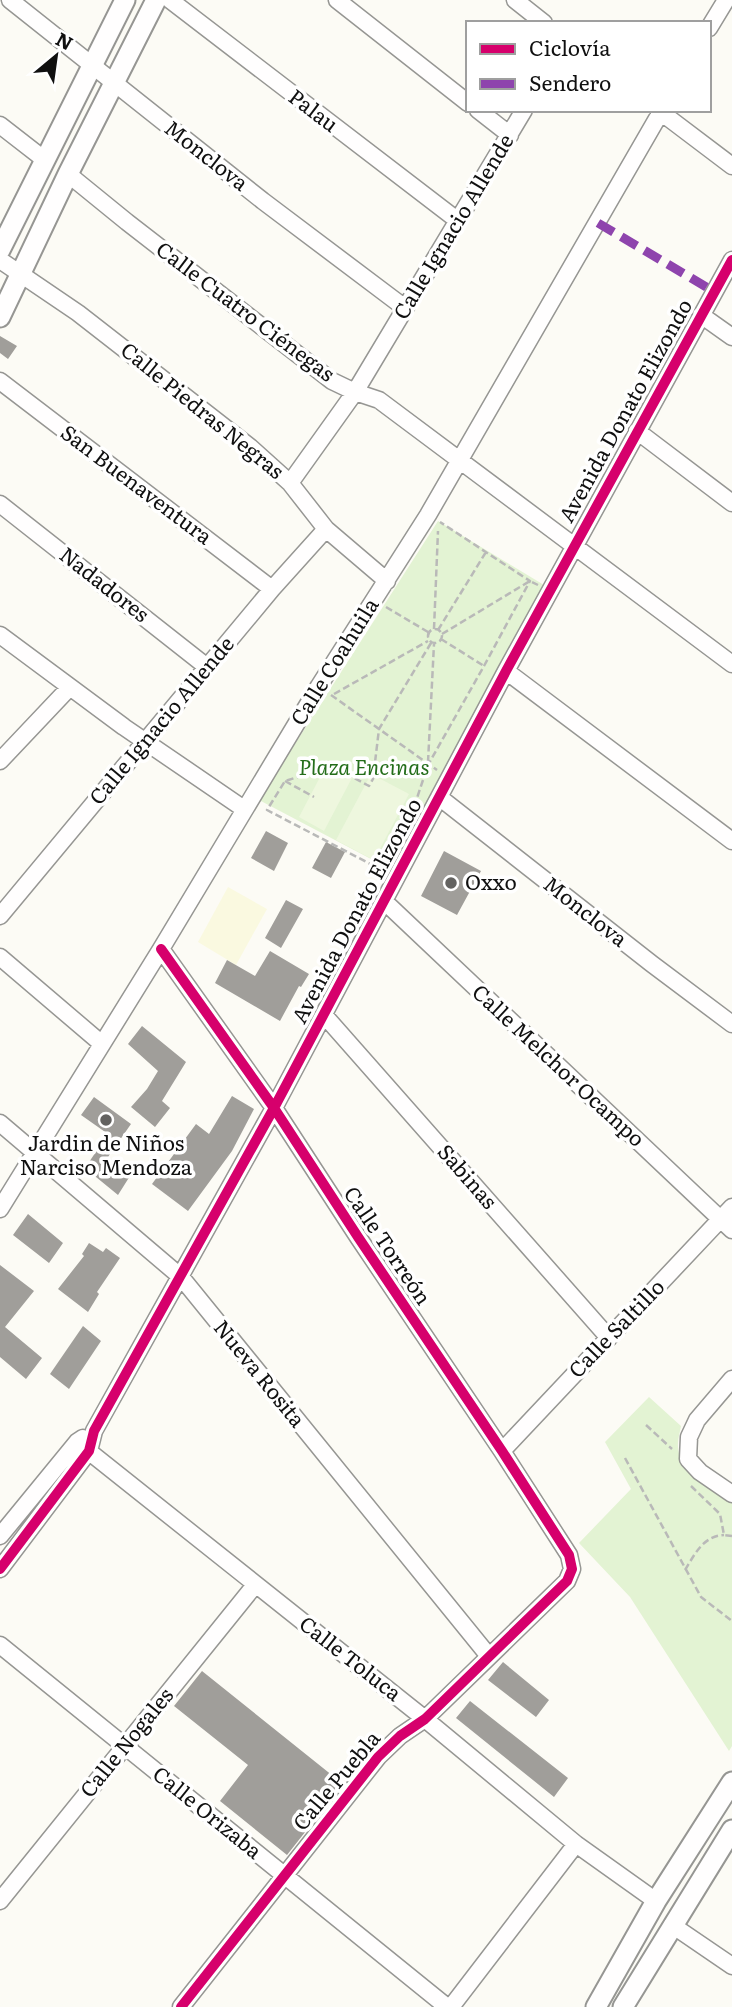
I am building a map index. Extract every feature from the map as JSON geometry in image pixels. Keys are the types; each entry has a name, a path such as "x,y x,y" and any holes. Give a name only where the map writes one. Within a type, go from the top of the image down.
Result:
{"street":[{"name":"Monclova","path":"10,0 263,201 405,308"},
{"path":"0,250 125,0"},
{"path":"0,317 68,173 156,0"},
{"name":"Palau","path":"170,0 457,220"},
{"path":"337,0 466,101"},
{"path":"515,0 541,21"},
{"path":"711,26 726,0"},
{"path":"481,112 510,135"},
{"name":"Calle Ignacio Allende","path":"290,483 355,392 523,112"},
{"name":"Calle Coahuila","path":"0,1209 318,686 387,581 461,460 659,112"},
{"path":"661,112 732,166"},
{"path":"0,125 45,160"},
{"name":"Calle Cuatro Ciénegas","path":"68,173 332,381 379,400 732,664"},
{"name":"Calle Piedras Negras","path":"0,260 78,313 250,447 290,483 326,529 387,581"},
{"name":"Avenida Donato Elizondo","path":"0,1569 94,1431 181,1277 574,545 732,260"},
{"path":"701,315 732,337"},
{"name":"San Buenaventura","path":"0,381 272,589"},
{"path":"637,431 732,503"},
{"name":"Nadadores","path":"0,504 207,667"},
{"name":"Calle Ignacio Allende","path":"0,916 272,589 326,529"},
{"path":"0,635 124,727 244,809"},
{"path":"506,671 732,841"},
{"path":"0,761 70,687"},
{"name":"Monclova","path":"439,797 732,1024"},
{"name":"Calle Melchor Ocampo","path":"384,901 726,1225"},
{"name":"Calle Torreón","path":"161,948 274,1108 502,1451 569,1555 572,1569"},
{"path":"0,957 102,1044"},
{"name":"Sabinas","path":"324,1015 609,1338"},
{"name":"Nueva Rosita","path":"0,1123 181,1277 488,1655"},
{"name":"Calle Saltillo","path":"502,1451 609,1338 726,1225 732,1207"},
{"path":"732,1378 698,1420 689,1437 688,1460 700,1472 732,1494"},
{"name":"Avenida Donato Elizondo","path":"0,1536 83,1447"},
{"name":"Calle Toluca","path":"83,1447 425,1718 576,1844 656,1901"},
{"name":"Calle Puebla","path":"181,2007 378,1758 400,1736 425,1718 567,1581 572,1569"},
{"name":"Calle Nogales","path":"0,1901 256,1585"},
{"name":"Calle Orizaba","path":"0,1645 449,2007"},
{"path":"604,2004 656,1901 732,1782"},
{"path":"623,2007 673,1925 729,1843"},
{"path":"449,2007 576,1844"},
{"path":"673,1925 732,1966"}],"path":[{"path":"432,532 438,522"},
{"path":"438,522 530,580"},
{"path":"436,629 438,522"},
{"path":"428,632 436,629 486,551"},
{"path":"441,639 442,634 530,580"},
{"path":"431,642 379,729 373,779 369,786 332,766 285,780 267,810 380,869 416,801 428,765 530,580"},
{"path":"386,607 428,632 431,642 428,765"},
{"path":"436,629 442,634"},
{"path":"331,696 441,639 484,666"},
{"path":"331,696 338,685"},
{"path":"331,696 428,765"},
{"path":"285,780 314,797"},
{"path":"625,1458 701,1597 732,1621"},
{"path":"685,1570 701,1545 715,1535 724,1535"}],"green space":[{"name":"Plaza Encinas","path":"438,521 544,585 390,869 259,800"},
{"path":"328,762 353,776 324,831 299,817"},
{"path":"371,774 409,794 374,860 336,840"},
{"path":"228,887 267,909 236,965 198,942"},
{"path":"649,1397 681,1426 679,1453 689,1470 732,1501 732,1746 729,1751 630,1597 579,1543 631,1489 605,1442"}],"building":[{"path":"0,336 17,346 8,359 0,353"},
{"path":"266,831 288,843 274,871 251,858"},
{"path":"326,842 345,852 331,878 312,868"},
{"name":"Oxxo","path":"444,851 481,871 457,915 421,896"},
{"path":"286,900 303,909 281,948 265,938"},
{"path":"270,951 309,974 301,987 299,986 280,1021 215,983 227,960 255,976"},
{"path":"142,1026 186,1062 162,1101 170,1108 155,1127 131,1107 158,1071 128,1044"},
{"path":"232,1096 254,1109 232,1151 188,1211 152,1184 196,1124 209,1134"},
{"path":"94,1097 131,1124 108,1157 130,1176 118,1195 85,1168 108,1134 81,1115"},
{"path":"28,1214 63,1243 49,1263 13,1235"},
{"path":"89,1243 103,1252 106,1248 120,1258 97,1292 99,1294 88,1312 58,1289 84,1256 82,1254"},
{"path":"0,1265 34,1291 5,1327 42,1358 26,1379 0,1357"},
{"path":"83,1326 101,1341 69,1389 50,1374"},
{"path":"503,1662 549,1700 536,1717 488,1680"},
{"path":"202,1671 343,1784 287,1855 220,1801 248,1765 174,1706"},
{"path":"470,1701 568,1778 554,1797 456,1718"}],"marked path":[{"path":"598,223 713,291"}],"cycle path":[{"path":"0,1569 89,1451 94,1431 274,1108 506,671 732,260"},
{"path":"161,949 274,1108 502,1451 569,1555 572,1569 567,1581 425,1719 400,1736 378,1757 181,2007"}],"place":[{"name":"Oxxo","path":"451,883"},
{"name":"Jardin de Niños Narciso Mendoza","path":"106,1120"}]}
